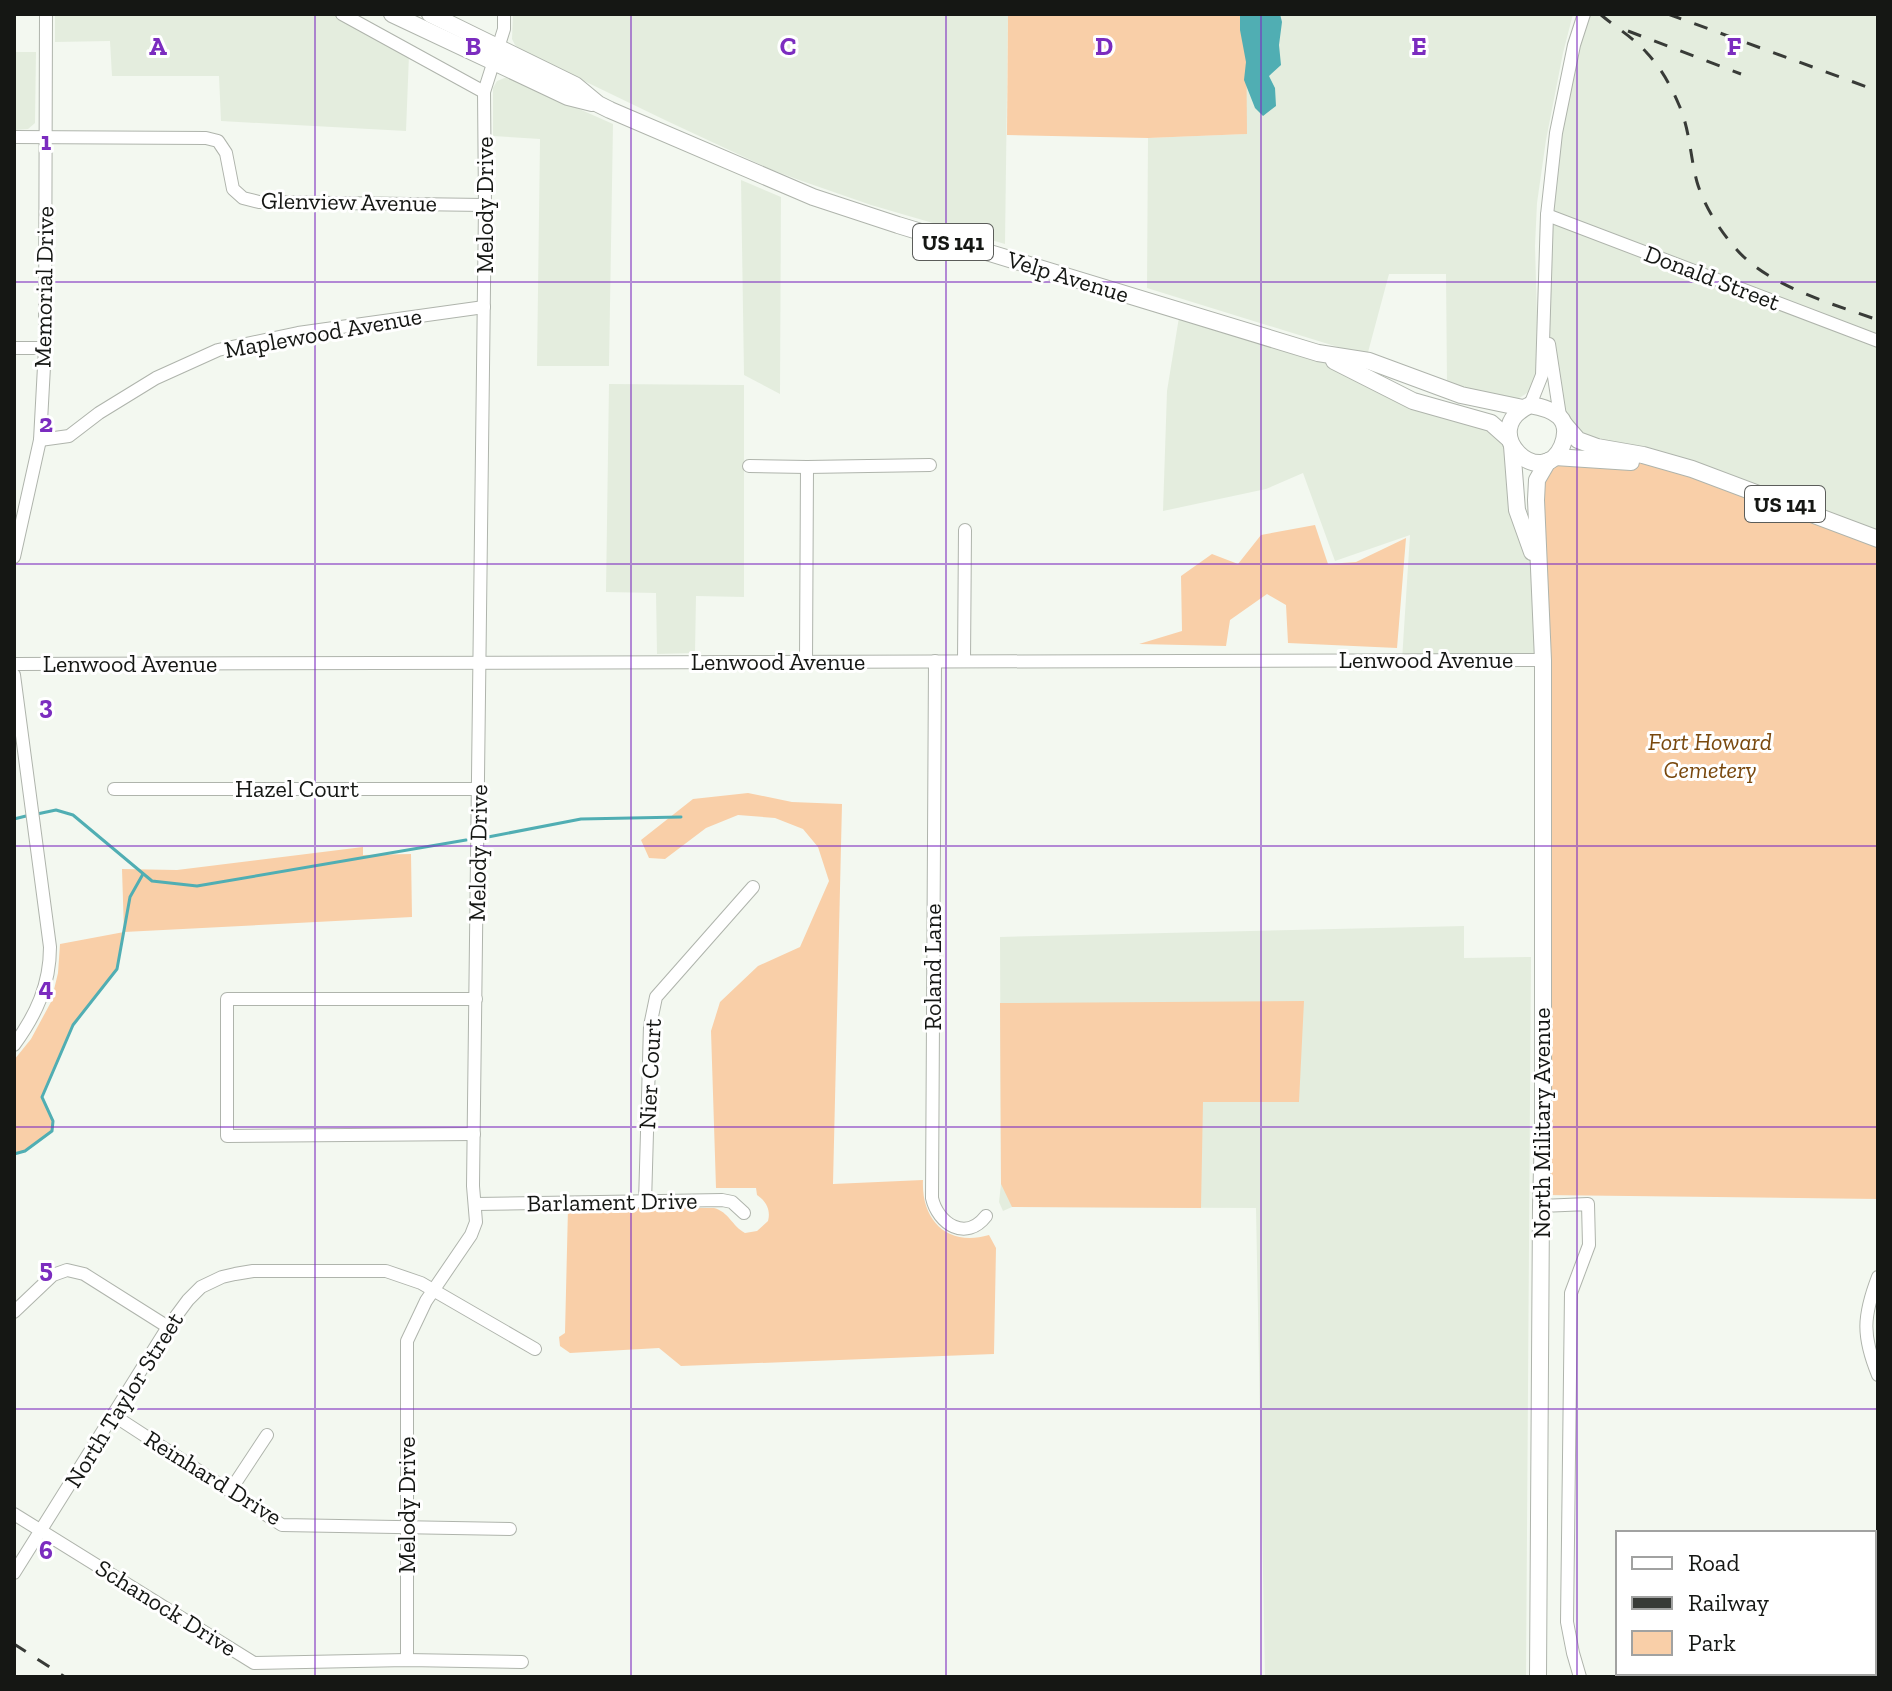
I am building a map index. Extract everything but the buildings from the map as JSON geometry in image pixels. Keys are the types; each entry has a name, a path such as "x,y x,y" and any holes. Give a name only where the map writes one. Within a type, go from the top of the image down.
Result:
{"main road":[{"name":"Velp Avenue","path":"392,14 575,85 598,104 652,130 813,197 1318,353 1369,361 1461,395 1527,406"},
{"name":"Velp Avenue","path":"430,14 496,56"},
{"name":"Velp Avenue","path":"1318,353 1413,401 1491,423 1511,443"},
{"path":"1527,406 1546,407 1562,421 1563,443 1551,459 1537,462 1517,454 1511,443 1510,426 1527,406"},
{"name":"US 141","path":"1562,421 1578,440 1692,469 1878,539"},
{"name":"North Military Avenue","path":"1511,443 1517,510 1538,569"},
{"name":"US 141","path":"1551,459 1642,463 1692,469"},
{"name":"North Military Avenue","path":"1538,1677 1543,660 1536,490 1537,480 1551,459"}],"street":[{"name":"Memorial Drive","path":"14,557 40,440 45,348 46,14"},
{"path":"342,14 484,92"},
{"name":"Melody Drive","path":"407,1660 407,1341 416,1319 471,1235 476,1222 474,1134 481,663 484,92 504,29 504,14"},
{"path":"1527,406 1542,375 1547,215 1556,133 1574,45 1584,14"},
{"name":"Glenview Avenue","path":"14,137 206,138 218,141 226,153 233,189 243,198 259,202 485,205"},
{"name":"Donald Street","path":"1547,215 1878,341"},
{"name":"Maplewood Avenue","path":"40,440 69,436 99,413 156,378 218,350 298,333 484,307"},
{"path":"1545,316 1562,421"},
{"path":"14,348 45,348"},
{"path":"749,466 930,465"},
{"path":"806,662 807,467"},
{"path":"964,661 965,530"},
{"name":"Lenwood Avenue","path":"14,664 1543,660"},
{"name":"Roland Lane","path":"935,661 932,1198 942,1221 957,1228 969,1228 986,1216"},
{"path":"14,675 50,934 49,967 44,991 35,1013 14,1045"},
{"name":"Hazel Court","path":"114,789 479,789"},
{"name":"Nier Court","path":"645,1203 650,1026 656,997 753,887"},
{"path":"474,1134 227,1136 227,999 476,999"},
{"name":"Barlament Drive","path":"475,1204 726,1200 744,1213"},
{"path":"1541,1206 1588,1204 1589,1245 1571,1293 1567,1622 1580,1677"},
{"path":"14,1312 53,1275 67,1270 84,1274 168,1327"},
{"name":"North Taylor Street","path":"14,1573 168,1327 201,1287 222,1277 253,1271 386,1271 434,1291 535,1349"},
{"path":"1878,1277 1866,1320 1867,1344 1878,1375"},
{"name":"Reinhard Drive","path":"113,1415 282,1525 510,1529"},
{"path":"230,1491 267,1435"},
{"name":"Schanock Drive","path":"14,1514 254,1663 407,1660 522,1662"},
{"path":"473,1677 474,1662"}],"shaded area":[{"path":"55,14 332,14 367,29 409,55 406,131 221,121 219,76 112,76 110,41 55,42"},
{"path":"513,14 1008,14 1005,244 871,205 799,180 667,121 522,51 512,39"},
{"path":"1246,14 1573,14 1546,140 1537,203 1536,374 1533,386 1527,393 1516,400 1447,385 1446,274 1389,274 1367,356 1147,288 1148,138 1246,134"},
{"path":"1584,14 1878,14 1878,539 1597,447 1565,425 1545,316 1547,215"},
{"path":"14,52 36,52 35,123 28,129 14,130"},
{"path":"507,77 613,124 609,366 537,366 540,139 493,136 493,88 497,81"},
{"path":"741,180 781,197 780,394 744,375"},
{"path":"1180,311 1318,353 1413,401 1491,423 1509,439 1517,510 1538,569 1543,660 1402,660 1410,535 1335,561 1303,473 1266,489 1163,511 1167,391"},
{"path":"609,384 744,385 744,597 696,596 695,653 657,654 656,593 606,592"},
{"path":"1464,926 1464,958 1531,957 1526,1677 1265,1677 1256,1208 1012,1207 1003,1211 999,1202 1000,937"}],"green space":[{"path":"1008,14 1246,14 1247,134 1148,138 1007,135"},
{"name":"Fort Howard Cemetery","path":"1555,457 1692,469 1878,539 1878,1199 1543,1195 1536,501"},
{"path":"1315,525 1328,564 1356,562 1406,538 1397,648 1288,643 1286,605 1267,594 1230,620 1226,646 1139,644 1182,631 1181,576 1212,554 1238,564 1261,535"},
{"path":"748,793 792,802 842,804 833,1184 923,1180 927,1208 940,1227 961,1237 989,1235 996,1248 994,1354 681,1366 659,1348 570,1353 560,1346 559,1337 565,1333 568,1208 714,1208 745,1233 757,1231 768,1221 767,1206 757,1195 756,1188 716,1188 711,1031 720,1002 758,966 800,947 829,881 818,847 803,829 775,818 738,815 706,828 665,859 649,858 641,840 693,799"},
{"path":"363,847 363,855 411,854 412,917 124,932 122,869 177,870"},
{"path":"124,932 117,969 73,1025 42,1097 53,1121 52,1131 25,1151 14,1154 14,1060 31,1039 51,1002 58,973 60,944"},
{"path":"1304,1001 1299,1102 1203,1102 1201,1208 1012,1207 1001,1184 1000,1003"}],"water":[{"path":"1240,14 1280,14 1282,22 1279,45 1281,65 1269,76 1275,88 1276,106 1263,116 1255,108 1244,80 1246,62"}],"waterway":[{"path":"37,814 56,810 73,815 152,881 197,886 466,840"},
{"path":"14,819 30,815"},
{"path":"488,837 581,819 681,817"},
{"path":"14,1154 25,1151 52,1131 53,1121 42,1097 73,1025 117,969 130,897 143,874"}],"railway":[{"path":"1600,14 1642,48 1665,78 1683,114 1700,191 1713,218 1737,250 1784,284 1878,320"},
{"path":"1668,14 1878,91"},
{"path":"1628,31 1741,74"},
{"path":"14,1644 65,1677"}]}
